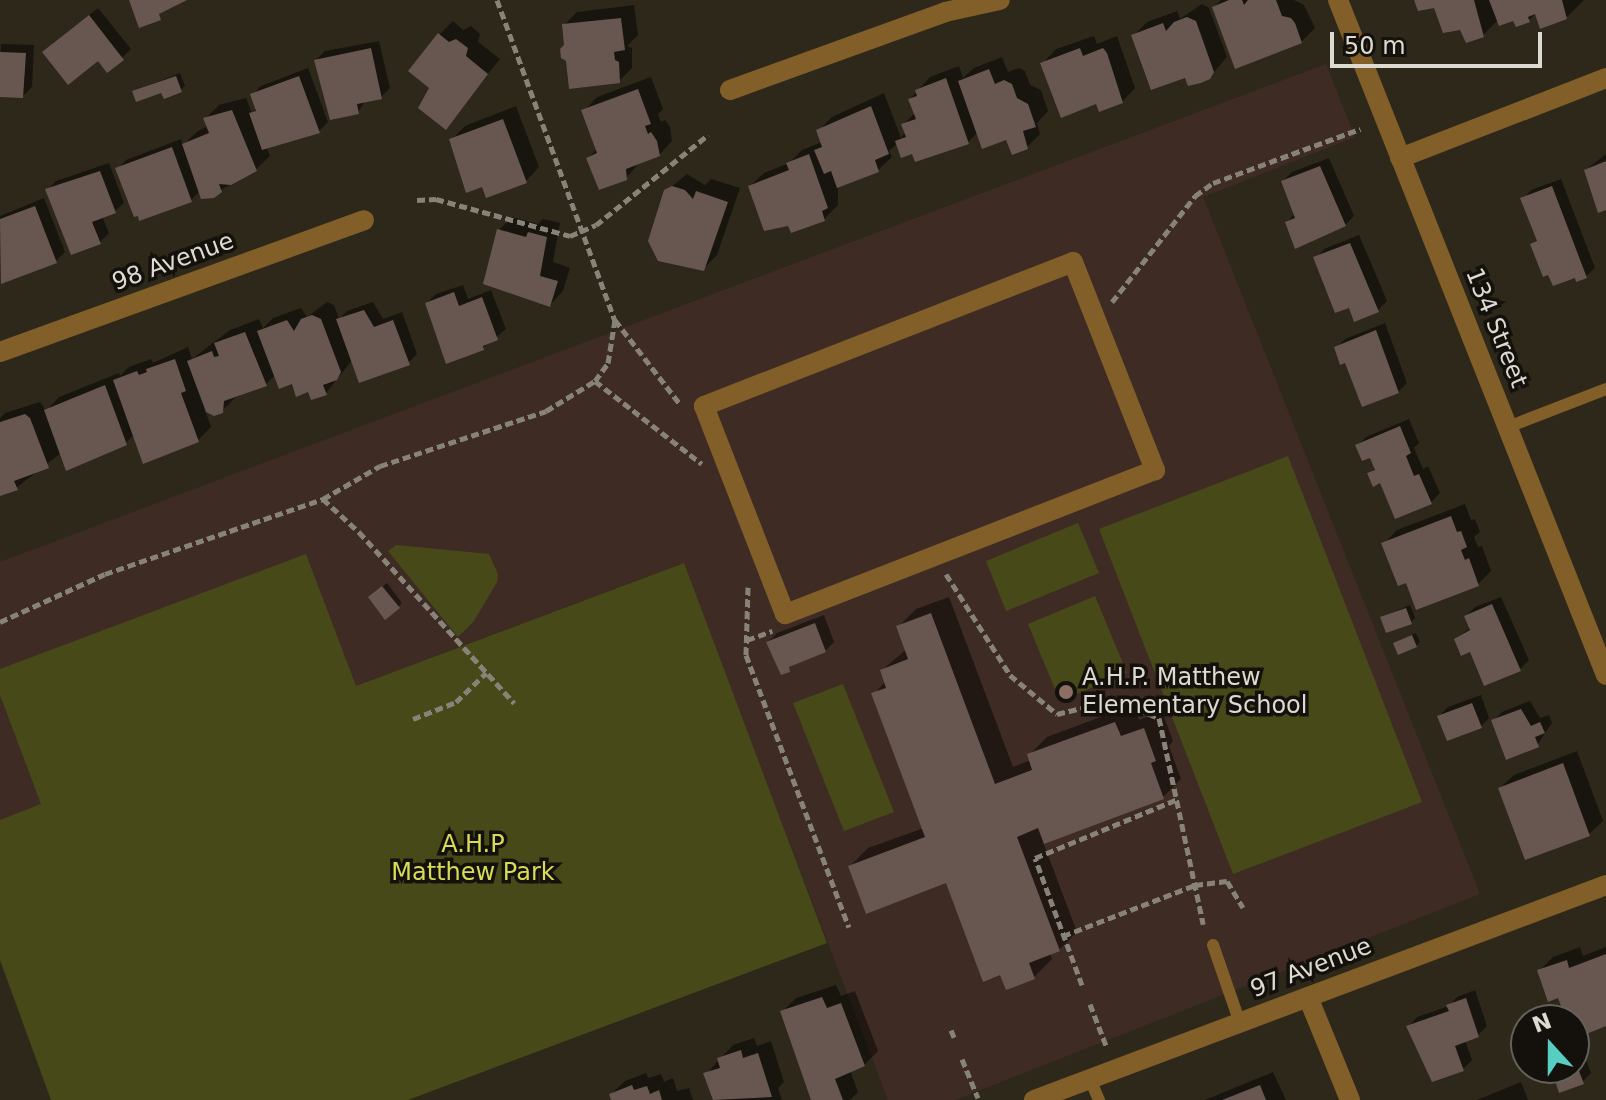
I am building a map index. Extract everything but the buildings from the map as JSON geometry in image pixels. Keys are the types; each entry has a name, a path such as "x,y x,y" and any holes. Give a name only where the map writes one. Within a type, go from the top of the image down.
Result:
{"street":[{"path":"730,90 945,12 1000,0"},
{"name":"134 Street","path":"1338,0 1606,675"},
{"path":"1400,158 1606,78"},
{"name":"98 Avenue","path":"0,352 364,220"},
{"path":"1073,262 1097,322 1155,470 785,614 704,406 1073,262"},
{"name":"97 Avenue","path":"1034,1100 1606,885"},
{"path":"1308,997 1350,1100"}],"lane":[{"path":"1508,427 1606,389"},
{"path":"1213,945 1240,1023"},
{"path":"1090,1079 1099,1100"}],"path":[{"path":"497,0 615,320 688,417"},
{"path":"1097,322 1195,196 1360,129"},
{"path":"417,200 436,199 570,236 596,225 708,135"},
{"path":"0,622 105,574 323,499 380,466 546,411 595,381 608,363 615,320"},
{"path":"595,381 708,469"},
{"path":"323,499 359,532 514,703"},
{"path":"944,570 1010,675 1057,714 1115,700 1159,718 1203,924"},
{"path":"748,584 746,655 849,927"},
{"path":"747,640 775,630"},
{"path":"413,719 456,702 486,673"},
{"path":"1082,985 1035,858 1178,799"},
{"path":"1063,936 1195,885 1227,881 1243,908"},
{"path":"1090,1004 1107,1048"},
{"path":"951,1030 954,1037"},
{"path":"962,1059 978,1098"}],"shaded area":[{"name":"A.H.P. Matthew Elementary School","path":"1326,64 1355,137 1203,197 1480,894 955,1100 888,1100 683,563 0,820 0,562"}],"green space":[{"path":"1288,456 1422,802 1233,874 1099,529"},
{"path":"1078,523 1099,573 1006,611 986,561"},
{"path":"396,545 489,554 498,574 497,582 474,621 458,637 388,551"},
{"name":"A.H.P Matthew Park","path":"306,554 356,686 684,563 827,943 408,1100 51,1100 0,960 0,820 41,804 0,695 0,669"},
{"path":"1095,596 1127,673 1060,701 1028,624"},
{"path":"843,684 894,812 844,831 793,703"}],"place":[{"name":"A.H.P. Matthew Elementary School","path":"1066,692"}]}
